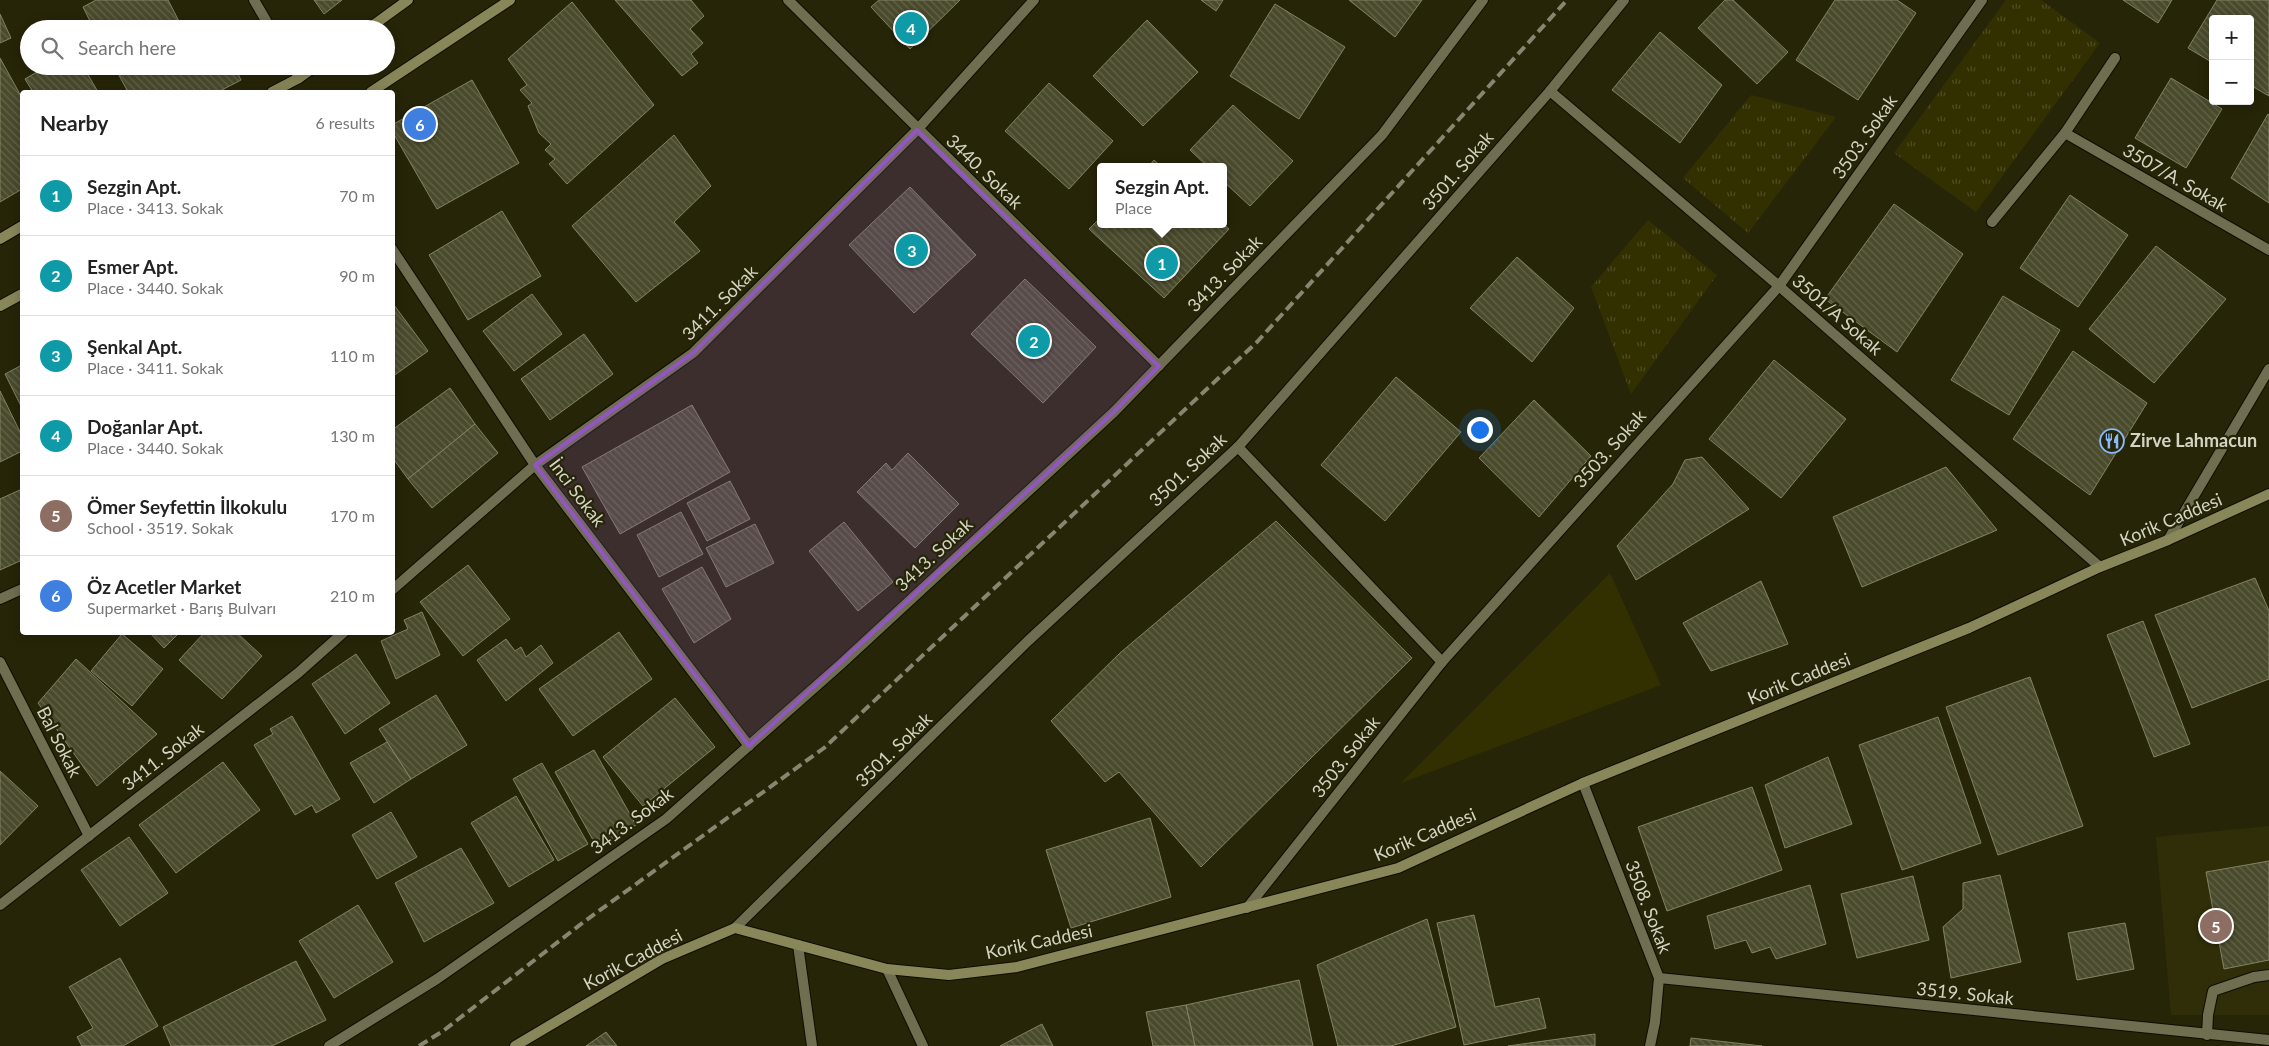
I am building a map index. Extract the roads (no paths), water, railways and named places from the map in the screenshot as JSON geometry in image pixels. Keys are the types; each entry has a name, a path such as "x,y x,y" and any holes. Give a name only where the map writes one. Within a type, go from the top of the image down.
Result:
{"main road":[{"path":"380,20 408,0"},
{"path":"373,90 510,0"},
{"path":"276,90 303,75"},
{"path":"0,239 20,227"},
{"path":"0,306 20,295"},
{"name":"Korik Caddesi","path":"515,1046 662,959 735,928 887,969 949,975 1017,967 1398,868 1583,783 1968,628 2100,567 2168,540 2269,494"}],"street":[{"path":"254,0 266,20"},
{"name":"3440. Sokak","path":"788,0 917,130 1159,366"},
{"name":"3411. Sokak","path":"395,587 535,465 693,353 917,130 1034,0"},
{"name":"3413. Sokak","path":"328,1046 437,979 666,819 840,665 1114,412 1159,366 1382,135 1482,0"},
{"name":"3501. Sokak","path":"735,928 1028,641 1238,447 1550,91 1624,0"},
{"name":"3503. Sokak","path":"1247,908 1442,662 1779,286 1982,0"},
{"path":"1992,222 2065,133 2115,58"},
{"name":"3501/A Sokak","path":"1550,91 1779,286 2100,567"},
{"name":"3507/A. Sokak","path":"2065,133 2269,250"},
{"name":"İnci Sokak","path":"395,254 535,465 749,746"},
{"path":"2168,540 2269,369"},
{"path":"1238,447 1442,662"},
{"path":"0,599 20,590"},
{"name":"3411. Sokak","path":"0,905 298,673 341,635"},
{"name":"Bal Sokak","path":"0,662 89,836"},
{"name":"3508. Sokak","path":"1583,783 1659,978 1655,1022 1650,1046"},
{"path":"798,945 812,1046"},
{"path":"887,969 923,1046"},
{"path":"2207,1035 2208,1015 2213,991 2254,977 2269,975"},
{"name":"3519. Sokak","path":"1659,978 2269,1040"}],"railway":[{"path":"419,1046 443,1031 585,921 824,748 1257,342 1567,0"}],"place":[{"name":"Doğanlar Apt.","path":"911,28"},
{"name":"Öz Acetler Market","path":"420,124"},
{"name":"Şenkal Apt.","path":"912,250"},
{"name":"Sezgin Apt.","path":"1162,263"},
{"name":"Esmer Apt.","path":"1034,341"},
{"name":"Zirve Lahmacun","path":"2112,441"},
{"name":"Ömer Seyfettin İlkokulu","path":"2216,926"}]}
